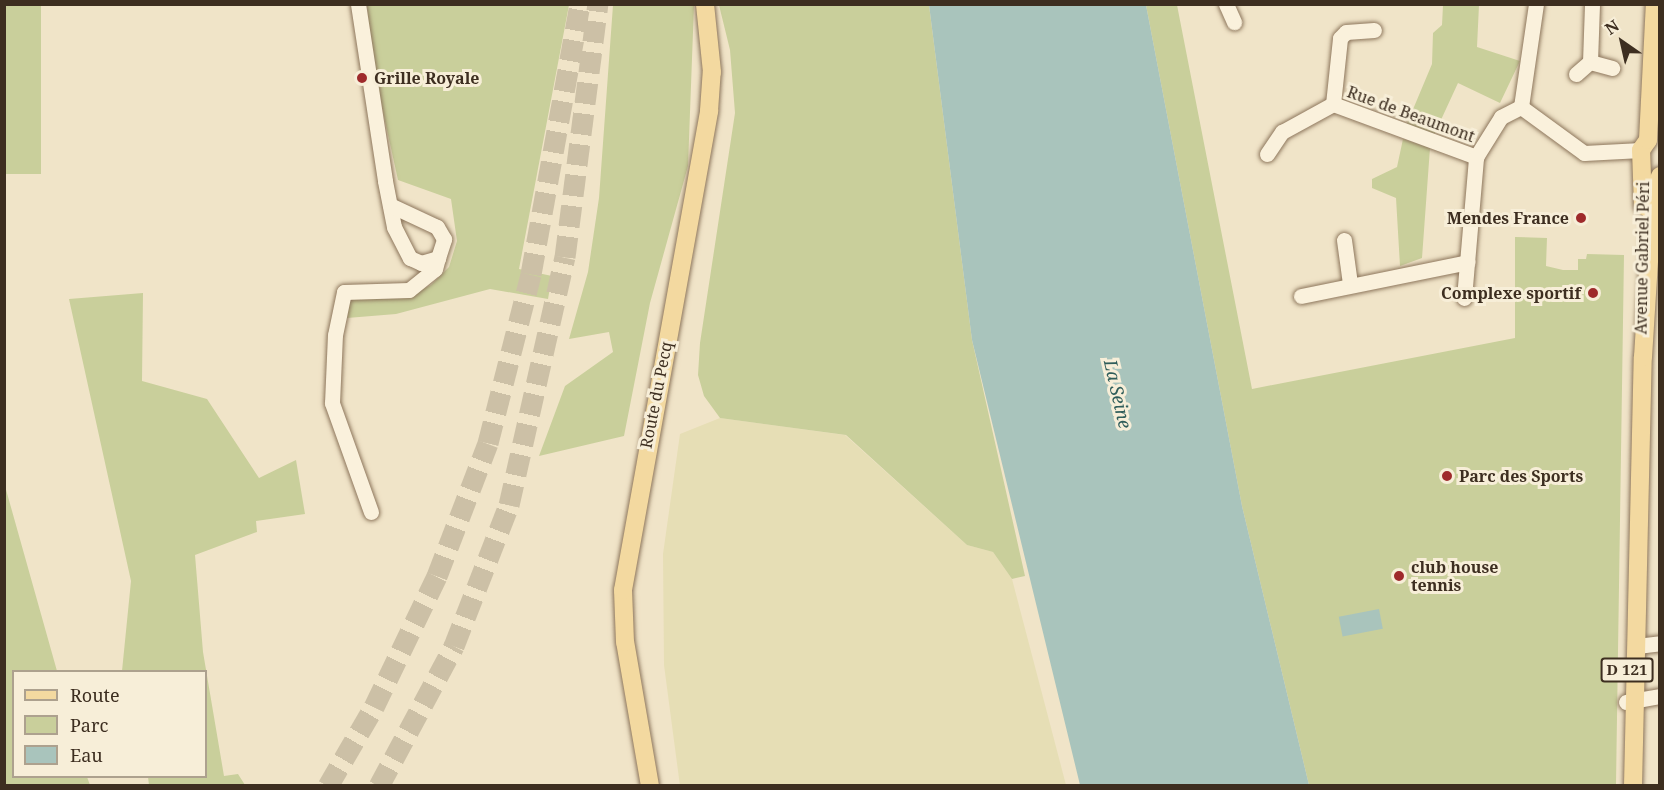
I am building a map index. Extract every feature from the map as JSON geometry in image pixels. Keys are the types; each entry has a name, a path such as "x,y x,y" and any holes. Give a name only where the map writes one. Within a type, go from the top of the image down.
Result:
{"main road":[{"name":"Route du Pecq","path":"650,786 625,642 623,590 709,111 712,72 705,4"},
{"name":"Avenue Gabriel Péri","path":"1632,646 1639,494 1647,147 1655,4"},
{"name":"Avenue Gabriel Péri","path":"1654,42 1659,119"},
{"name":"Avenue Gabriel Péri","path":"1647,147 1659,168"},
{"name":"Avenue Gabriel Péri","path":"1643,357 1659,176"},
{"name":"Avenue Gabriel Péri","path":"1632,786 1633,700 1630,580 1639,494"},
{"name":"Avenue Gabriel Péri","path":"1625,786 1633,700"}],"street":[{"path":"358,4 390,205 412,273 409,290"},
{"path":"1226,4 1234,22"},
{"path":"1521,107 1536,4"},
{"path":"1576,74 1590,62 1592,4"},
{"name":"Rue de Beaumont","path":"1334,104 1340,38 1346,32 1374,30"},
{"path":"1590,62 1612,68"},
{"name":"Rue de Beaumont","path":"1267,154 1282,132 1334,104 1476,157"},
{"path":"1521,107 1584,153 1647,147"},
{"path":"1464,298 1476,157 1501,117 1521,107"},
{"path":"371,512 332,404 335,334 345,291 409,290 435,269 444,239 437,227 390,205"},
{"path":"1344,240 1350,284"},
{"path":"406,254 421,263 438,258"},
{"path":"1301,296 1350,284 1468,262"},
{"path":"1632,646 1659,643"},
{"path":"1633,700 1659,696"}],"shaded area":[{"path":"720,418 845,435 967,545 993,552 1012,579 1066,785 680,786 664,665 663,554 680,434"}],"green space":[{"path":"4,5 41,5 41,174 4,174"},
{"path":"367,5 569,5 519,269 552,276 548,299 490,289 396,314 347,318 350,299 405,298 431,285 449,267 457,241 451,199 398,180 372,62"},
{"path":"613,5 694,5 688,166 650,303 624,436 539,456 565,386 613,352 609,332 569,339 588,272 599,198"},
{"path":"719,5 929,5 972,340 1025,576 1012,579 993,552 967,545 846,435 720,418 704,396 698,375 700,343 735,113 730,50"},
{"name":"Parc des Sports","path":"1146,5 1177,5 1252,389 1515,338 1515,237 1547,238 1546,266 1563,270 1578,270 1578,259 1586,259 1587,254 1624,255 1616,785 1309,785 1242,506"},
{"path":"1443,5 1479,5 1477,47 1520,61 1500,103 1458,83 1434,135 1406,126 1432,64 1433,33 1442,25"},
{"path":"1403,139 1430,148 1422,258 1400,266 1396,198 1372,188 1372,179 1397,167"},
{"path":"143,293 142,381 207,399 259,478 296,460 305,514 256,521 257,532 195,555 206,670 122,670 131,581 69,299"},
{"path":"5,486 57,670 12,670 12,778 87,778 90,785 5,785"},
{"path":"207,676 224,776 238,774 245,785 149,785 148,778 207,778"}],"water":[{"name":"La Seine","path":"929,5 1146,5 1242,506 1309,785 1080,785 972,340"},
{"path":"1379,609 1383,629 1343,636 1339,617"}],"tunnel":[{"path":"328,786 374,707 437,576 488,443 531,274 580,4"},
{"path":"379,786 454,646 509,505 565,257 598,4"}],"place":[{"name":"Grille Royale","path":"362,78"},
{"name":"Mendes France","path":"1581,218"},
{"name":"Complexe sportif","path":"1593,293"},
{"name":"Parc des Sports","path":"1447,476"},
{"name":"club house tennis","path":"1399,576"}]}
